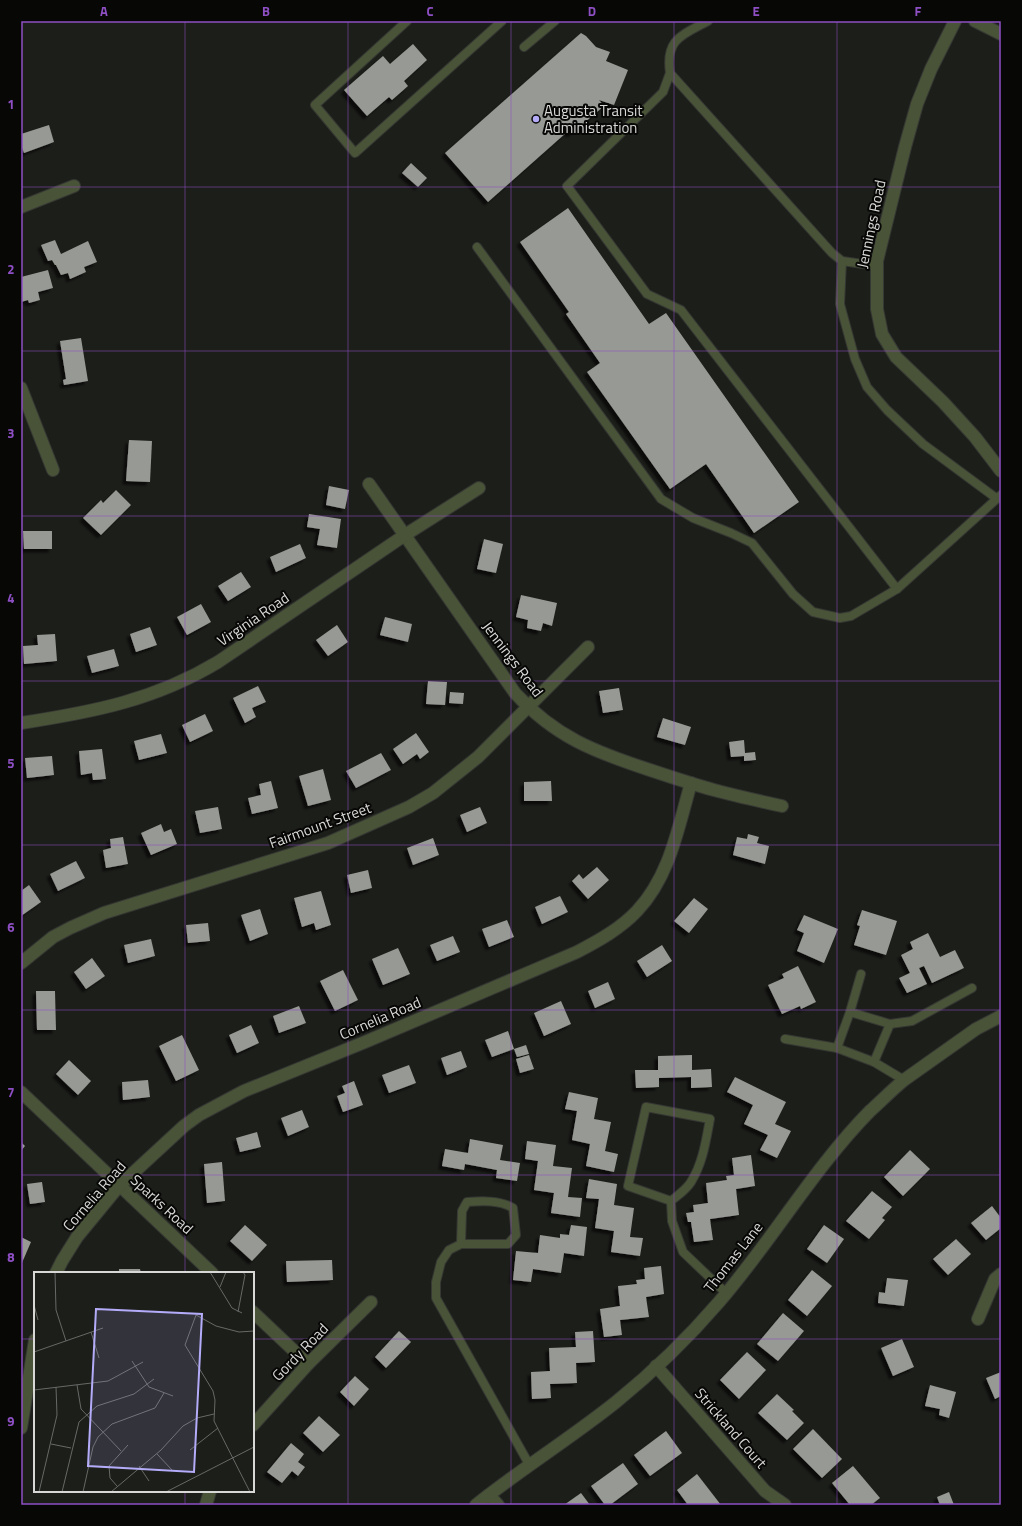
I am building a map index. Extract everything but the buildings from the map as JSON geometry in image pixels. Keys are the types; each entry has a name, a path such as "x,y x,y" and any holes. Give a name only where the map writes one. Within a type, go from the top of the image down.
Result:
{"street":[{"name":"Jennings Road","path":"955,21 931,69 917,104 905,147 879,254 877,266 877,309 882,334 896,357 943,402 975,437 1001,471"},
{"path":"975,21 1001,34"},
{"path":"21,207 74,186"},
{"path":"21,388 53,470"},
{"name":"Jennings Road","path":"369,484 515,693 528,707 551,726 573,740 604,755 691,783 782,806"},
{"name":"Virginia Road","path":"21,723 108,708 150,695 197,675 405,535 479,488"},
{"name":"Fairmount Street","path":"21,963 53,937 104,913 328,842 375,823 409,807 434,793 478,757 588,647"},
{"name":"Cornelia Road","path":"56,1272 77,1237 119,1186 184,1126 211,1107 244,1091 365,1042 577,952 605,936 636,912 657,885 669,861 691,783"},
{"name":"Thomas Lane","path":"476,1505 615,1402 656,1366 691,1333 726,1293 832,1155 860,1122 904,1080 976,1029 1001,1016"},
{"name":"Sparks Road","path":"21,1092 211,1272"},
{"path":"978,1319 995,1278 1001,1274"},
{"name":"Gordy Road","path":"254,1424 308,1364 371,1302"},
{"path":"254,1313 308,1364"},
{"path":"21,1428 34,1346"},
{"name":"Strickland Court","path":"656,1366 765,1491 785,1505"},
{"path":"206,1505 210,1492"},
{"path":"488,1495 498,1505"}],"lane":[{"path":"407,21 315,105 355,153 502,21"},
{"path":"524,47 555,21"},
{"path":"708,21 680,36 671,47 668,61 670,73 663,92 567,186 646,294 681,310 897,589"},
{"path":"670,73 832,253 842,261 877,266"},
{"path":"477,248 661,499 694,518 752,543 793,594 813,612 840,618 851,616 897,589 999,497 923,444 887,410 867,388 855,359 840,304 842,261"},
{"path":"837,1048 850,1012 861,974"},
{"path":"850,1012 890,1024 912,1021 972,988"},
{"path":"874,1062 890,1024"},
{"path":"785,1039 837,1048 874,1062 904,1080"},
{"path":"646,1107 710,1119 703,1156 692,1182 684,1191 671,1201 628,1186 646,1107"},
{"path":"461,1244 462,1211 467,1202 481,1201 506,1204 513,1208 516,1235 508,1244 461,1244 448,1250 442,1262 436,1282 436,1298 530,1466"},
{"path":"671,1201 672,1221 683,1252 726,1293"}],"place":[{"name":"Augusta Transit Administration","path":"536,119"}]}
